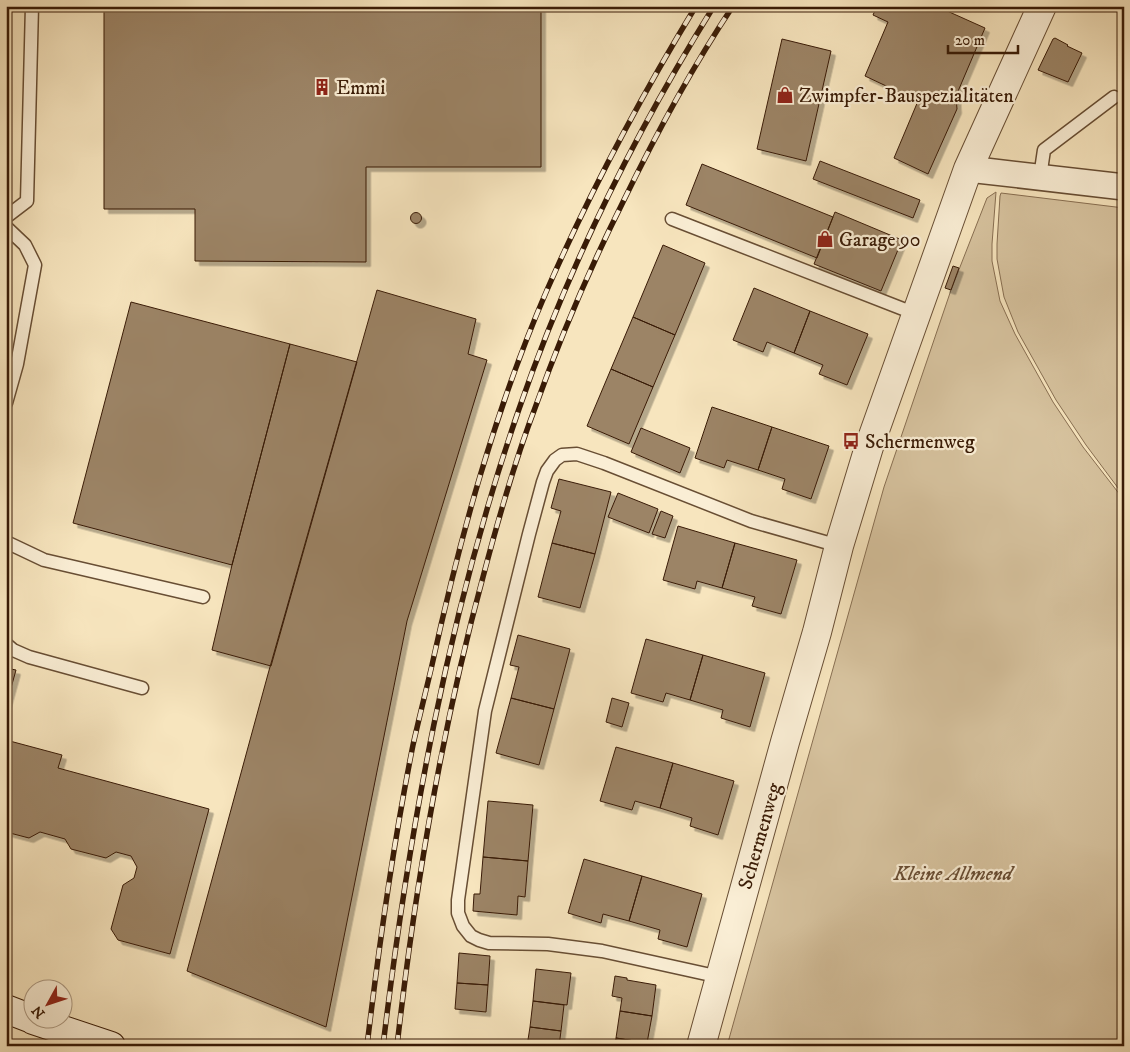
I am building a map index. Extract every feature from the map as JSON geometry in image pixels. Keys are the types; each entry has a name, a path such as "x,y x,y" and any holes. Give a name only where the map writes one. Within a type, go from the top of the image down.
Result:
{"street":[{"name":"Schermenweg","path":"701,1046 817,632 839,546 869,447 968,169 1042,6"},
{"path":"968,169 1124,187"},
{"path":"6,1009 22,1015"},
{"path":"65,1030 111,1046"}],"lane":[{"path":"6,217 27,201 32,6"},
{"path":"1040,177 1044,150 1114,97"},
{"path":"672,219 916,314"},
{"path":"6,227 25,245 35,265 17,364 6,403"},
{"path":"720,977 602,951 548,944 489,943 471,936 463,926 458,913 458,900 485,711 543,482 555,460 562,455 577,454 751,521 839,546"},
{"path":"6,542 44,560 203,597"},
{"path":"6,644 13,650 29,657 142,688"}],"green space":[{"name":"Kleine Allmend","path":"996,192 992,261 1000,301 1015,334 1053,402 1083,447 1124,500 1124,1046 727,1046 884,487 951,290 987,198"},
{"path":"1001,193 1124,208 1124,496 1086,445 1056,400 1018,332 1004,297 997,259"}],"building":[{"name":"Emmi","path":"104,6 541,6 541,167 366,167 366,262 195,261 195,209 104,209"},
{"path":"877,6 936,6 985,28 956,96 957,109 928,174 894,158 918,101 865,76 888,22 873,15"},
{"path":"1055,38 1082,53 1068,82 1038,70"},
{"path":"782,39 831,51 806,161 757,149"},
{"path":"820,161 920,200 913,218 813,179"},
{"path":"702,164 833,217 817,258 686,205"},
{"path":"416,212 422,218 416,224 410,218"},
{"path":"835,212 902,240 881,291 814,264"},
{"path":"663,245 705,263 675,335 633,317"},
{"path":"953,266 959,268 951,290 945,288"},
{"path":"754,288 810,311 794,353 767,342 763,352 733,340"},
{"path":"377,290 476,319 468,354 487,360 407,621 326,1027 187,971 268,674"},
{"path":"131,302 290,344 232,565 73,523"},
{"path":"810,311 868,334 847,385 819,374 823,365 794,353"},
{"path":"633,317 675,335 653,387 611,369"},
{"path":"290,344 357,362 271,666 212,650 232,565"},
{"path":"611,369 653,387 629,444 587,426"},
{"path":"712,407 772,427 758,470 727,460 724,468 695,458"},
{"path":"772,427 829,446 811,499 782,489 785,479 758,470"},
{"path":"641,428 690,448 680,473 631,452"},
{"path":"559,479 611,492 595,554 552,543 561,511 551,508"},
{"path":"618,493 658,509 649,533 608,517"},
{"path":"661,511 673,516 665,538 652,534"},
{"path":"678,526 735,543 722,588 697,581 695,589 663,580"},
{"path":"552,543 595,554 580,608 538,597"},
{"path":"735,543 797,560 781,614 752,606 755,597 722,588"},
{"path":"518,635 570,649 554,709 511,698 519,667 510,665"},
{"path":"646,639 703,655 690,700 666,693 663,702 631,693"},
{"path":"703,655 765,673 750,727 721,718 723,710 690,700"},
{"path":"6,668 16,670 6,706"},
{"path":"511,698 554,709 539,765 496,753"},
{"path":"612,698 629,703 622,727 606,722"},
{"path":"6,740 62,755 58,768 209,809 170,954 118,940 111,929 123,885 134,878 137,867 131,856 116,852 106,858 71,849 65,839 40,832 29,838 6,832"},
{"path":"616,747 673,763 660,808 635,801 632,810 600,801"},
{"path":"673,763 734,781 718,835 690,826 692,818 660,808"},
{"path":"488,801 533,805 528,861 483,857"},
{"path":"483,857 528,861 525,897 518,896 517,915 473,911 474,894 480,894"},
{"path":"584,859 642,876 629,921 603,914 601,923 568,913"},
{"path":"642,876 702,894 687,947 658,939 660,930 629,921"},
{"path":"459,953 490,956 488,985 457,983"},
{"path":"536,969 571,973 567,1005 533,1001"},
{"path":"615,976 656,985 652,1016 620,1011 622,998 612,996"},
{"path":"457,983 488,985 486,1012 455,1009"},
{"path":"533,1001 564,1005 561,1031 530,1027"},
{"path":"620,1011 652,1016 647,1043 616,1038"},
{"path":"530,1027 561,1031 559,1046 527,1046"},
{"path":"616,1038 647,1043 647,1046 615,1046"},
{"path":"451,1041 482,1043 482,1046 451,1046"}],"railway":[{"path":"367,1046 387,895 413,745 454,569 480,474 511,381 547,290 598,181 655,75 696,6"},
{"path":"383,1046 405,884 434,723 471,565 494,486 538,356 581,253 605,202 657,103 714,6"},
{"path":"397,1046 412,928 442,751 468,635 494,534 513,471 554,356 610,229 674,103 733,6"}],"place":[{"name":"Emmi","path":"322,87"},
{"name":"Zwimpfer-Bauspezialitäten","path":"785,95"},
{"name":"Garage 90","path":"825,239"},
{"name":"Schermenweg","path":"851,441"}]}
